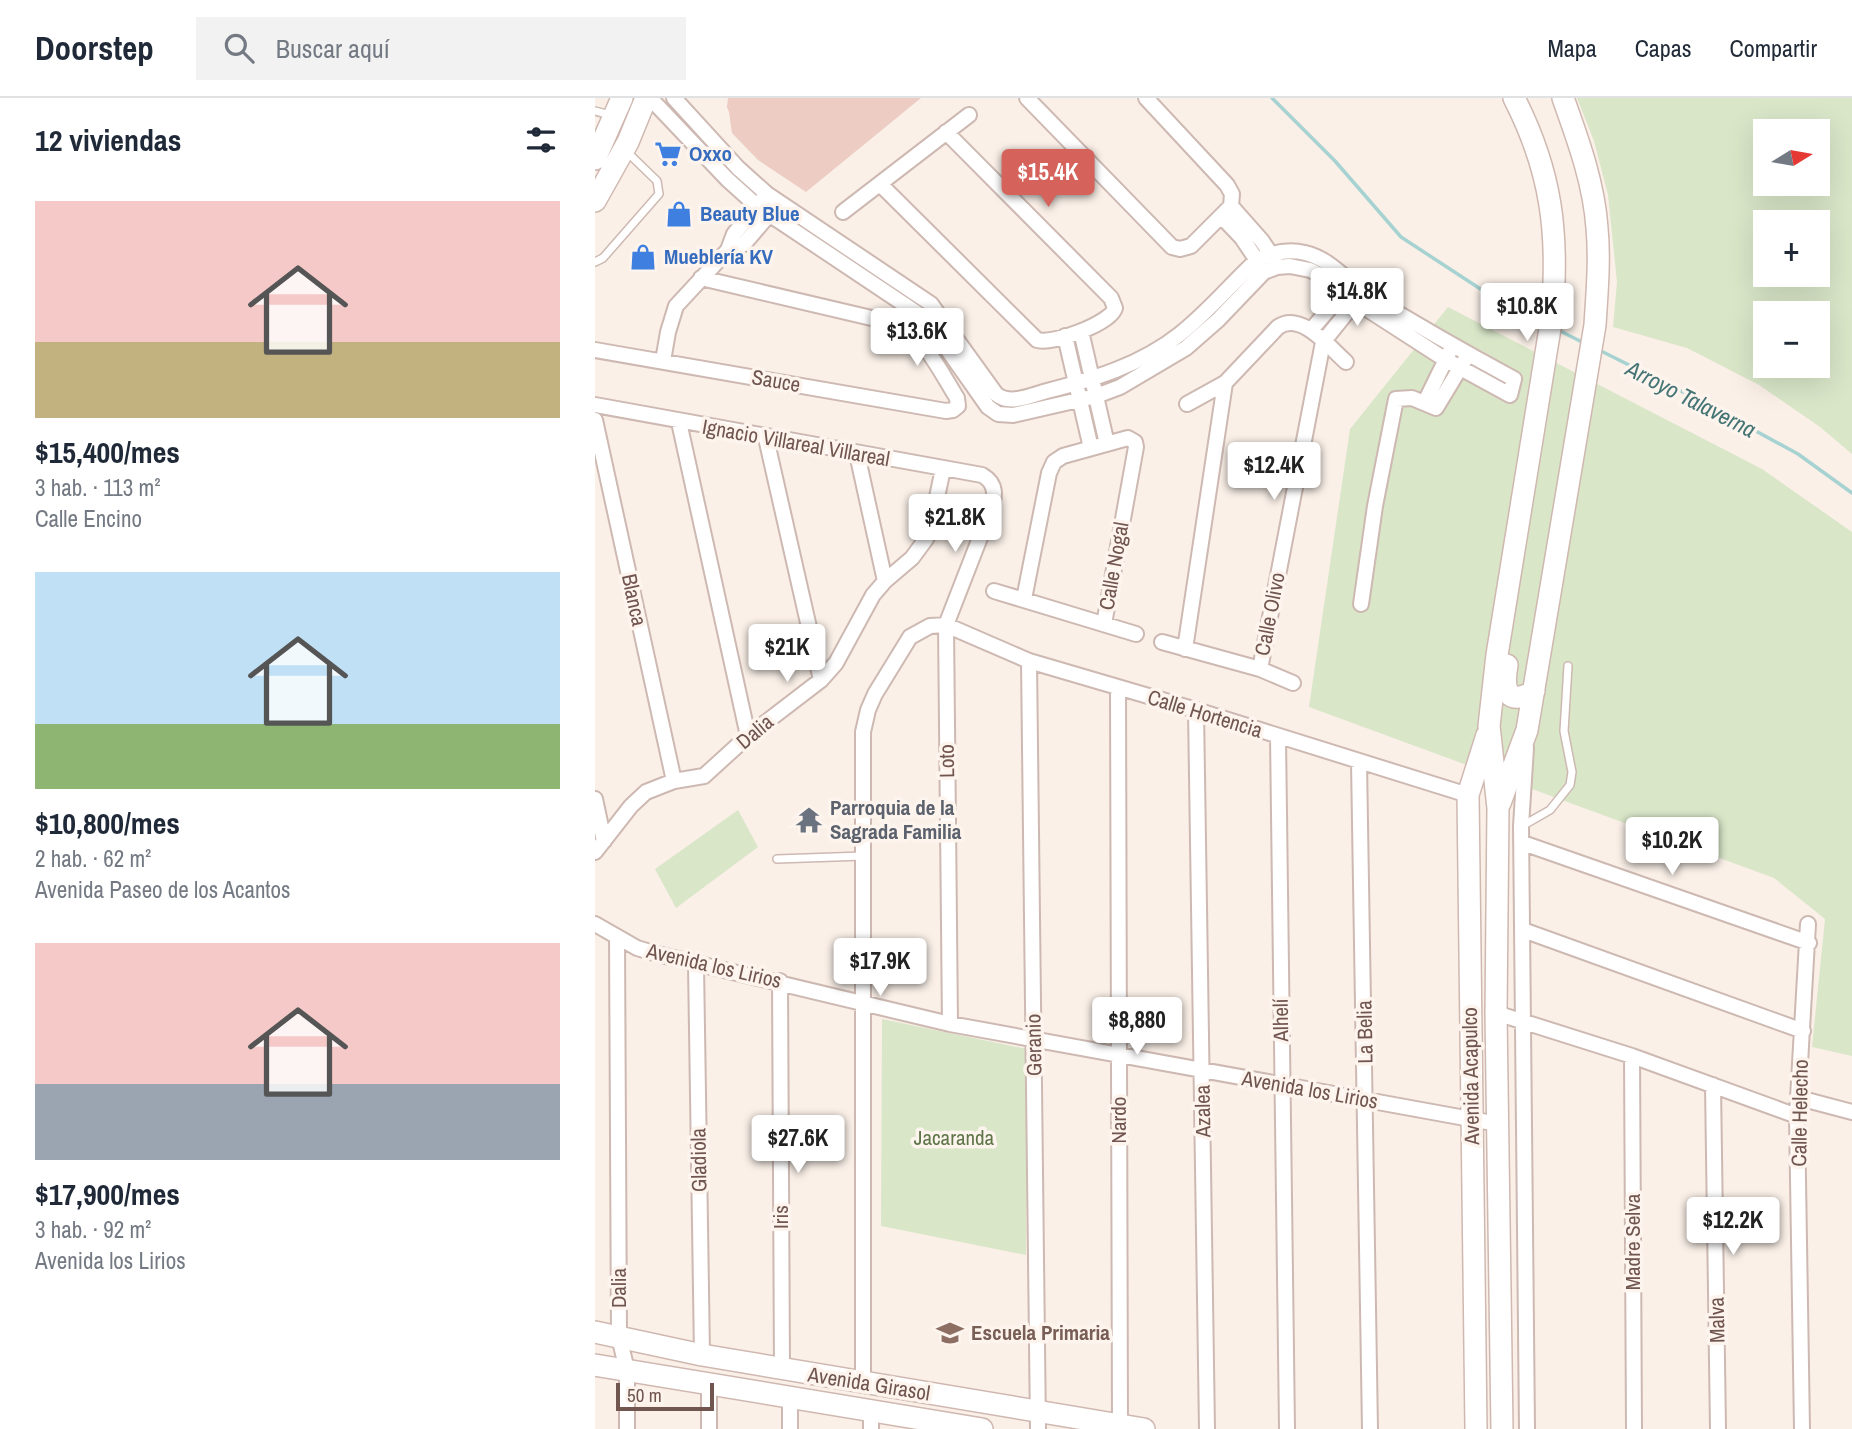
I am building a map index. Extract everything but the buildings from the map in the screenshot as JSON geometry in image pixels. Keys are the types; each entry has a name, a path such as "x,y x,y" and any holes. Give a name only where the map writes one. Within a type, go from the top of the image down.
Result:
{"street":[{"path":"595,201 624,150 648,98 704,156 763,211 926,319 983,401 993,412 1013,415 1096,396 1138,377 1186,348 1218,320 1267,263"},
{"path":"674,98 716,145 767,194 930,304 1000,397 1010,400 1092,379 1134,363 1166,345 1267,263"},
{"path":"1027,98 1172,247 1180,249 1191,246 1226,211 1232,194 1227,185 1146,98"},
{"path":"1498,808 1489,726 1556,275 1549,191 1539,156 1514,98"},
{"path":"1527,1429 1521,826 1527,730 1595,325 1599,276 1597,227 1589,179 1563,98"},
{"path":"595,159 610,108"},
{"path":"843,212 968,115"},
{"path":"880,184 1037,340 1048,342 1081,331 1114,313 1115,307 1111,298 946,132"},
{"path":"704,156 716,145"},
{"path":"763,211 767,194"},
{"path":"663,361 671,317 683,296 728,250 734,234 763,211 779,203"},
{"path":"1226,211 1242,238 1267,263 1310,270 1348,287 1360,297 1446,360 1510,395 1514,379 1360,297"},
{"name":"Sauce","path":"595,351 946,411 956,408 958,404 957,398 926,349 911,331 897,324 701,278"},
{"path":"1311,330 1348,287"},
{"name":"Calle Olivo","path":"1162,642 1260,669 1322,342 1360,297"},
{"path":"1187,404 1224,383 1284,323 1299,323 1311,330 1346,362"},
{"path":"1081,331 1107,444"},
{"path":"1065,336 1091,449"},
{"path":"1425,402 1452,345"},
{"path":"1361,604 1375,506 1396,399 1412,398 1436,408 1468,354"},
{"path":"1185,649 1224,383"},
{"name":"Ignacio Villareal Villareal","path":"595,405 982,475 993,485 995,494 946,625"},
{"name":"Blanca","path":"595,420 674,781"},
{"path":"679,422 748,736"},
{"path":"766,438 821,681"},
{"name":"Calle Nogal","path":"1128,438 1135,442 1136,447 1104,624 1024,599 1051,466 1063,456 1107,444 1128,438"},
{"path":"857,454 885,581"},
{"name":"Dalia","path":"600,847 631,806 646,792 674,781 704,776 748,736 821,681 836,663 873,595 912,558 926,539 943,470"},
{"path":"994,591 1024,599"},
{"path":"1504,615 1510,644 1504,683 1507,693 1513,698 1520,698 1534,691"},
{"path":"1104,624 1136,634"},
{"path":"863,1384 863,732 868,710 910,637 930,626 946,625"},
{"name":"Calle Hortencia","path":"946,625 1028,661 1468,795"},
{"name":"Loto","path":"946,625 950,1024"},
{"name":"Geranio","path":"1028,661 1038,1420"},
{"path":"1260,669 1293,682"},
{"name":"Nardo","path":"1118,688 1120,1425"},
{"name":"Azalea","path":"1196,710 1207,1429"},
{"name":"Avenida Acapulco","path":"1476,1429 1468,795 1489,726"},
{"path":"1498,808 1527,730"},
{"name":"Alhelí","path":"1278,737 1287,1429"},
{"name":"La Belia","path":"1359,761 1370,1429"},
{"path":"595,799 600,847"},
{"name":"Avenida Acapulco","path":"1498,808 1496,1013 1502,1429"},
{"path":"1523,844 1809,943"},
{"name":"Avenida los Lirios","path":"595,924 638,948 950,1024 1498,1124"},
{"name":"Calle Helecho","path":"1802,1429 1797,1116 1808,924"},
{"path":"1523,930 1803,1031"},
{"name":"Dalia","path":"617,937 619,1337 627,1370 627,1429"},
{"name":"Gladiola","path":"697,964 702,1355"},
{"name":"Iris","path":"780,981 782,1369"},
{"path":"1496,1013 1632,1056 1797,1116"},
{"name":"Madre Selva","path":"1632,1056 1634,1429"},
{"name":"Malva","path":"1713,1085 1718,1429"},
{"path":"1798,1098 1852,1112"},
{"name":"Avenida Girasol","path":"595,1332 1038,1420 1144,1429"},
{"name":"Avenida Girasol","path":"595,1365 790,1397 871,1419 982,1429"},
{"path":"709,1384 709,1429"},
{"path":"790,1397 790,1429"}],"lane":[{"path":"595,262 603,258 659,194 657,181 624,150"},
{"path":"1521,826 1550,810 1570,785 1572,772 1564,731 1568,666"},
{"path":"777,859 863,856"}],"green space":[{"path":"1577,98 1852,98 1852,454 1820,427 1759,385 1687,348 1613,327 1617,282 1608,195 1594,141"},
{"path":"1448,307 1762,469 1852,532 1852,1056 1812,1047 1825,919 1774,878 1309,707 1350,429"},
{"path":"738,810 758,847 676,908 655,869"},
{"name":"Jacaranda","path":"882,1019 1027,1049 1026,1255 881,1226"}],"waterway":[{"name":"Arroyo Talaverna","path":"1272,98 1335,161 1401,237 1482,290 1542,321"},
{"name":"Arroyo Talaverna","path":"1558,330 1586,344"},
{"name":"Arroyo Talaverna","path":"1599,350 1798,454 1852,493"}],"place":[{"name":"Oxxo","path":"668,154"},
{"name":"Beauty Blue","path":"679,214"},
{"name":"Mueblería KV","path":"643,257"},
{"name":"Parroquia de la Sagrada Familia","path":"809,820"},
{"name":"Escuela Primaria","path":"950,1333"}]}
